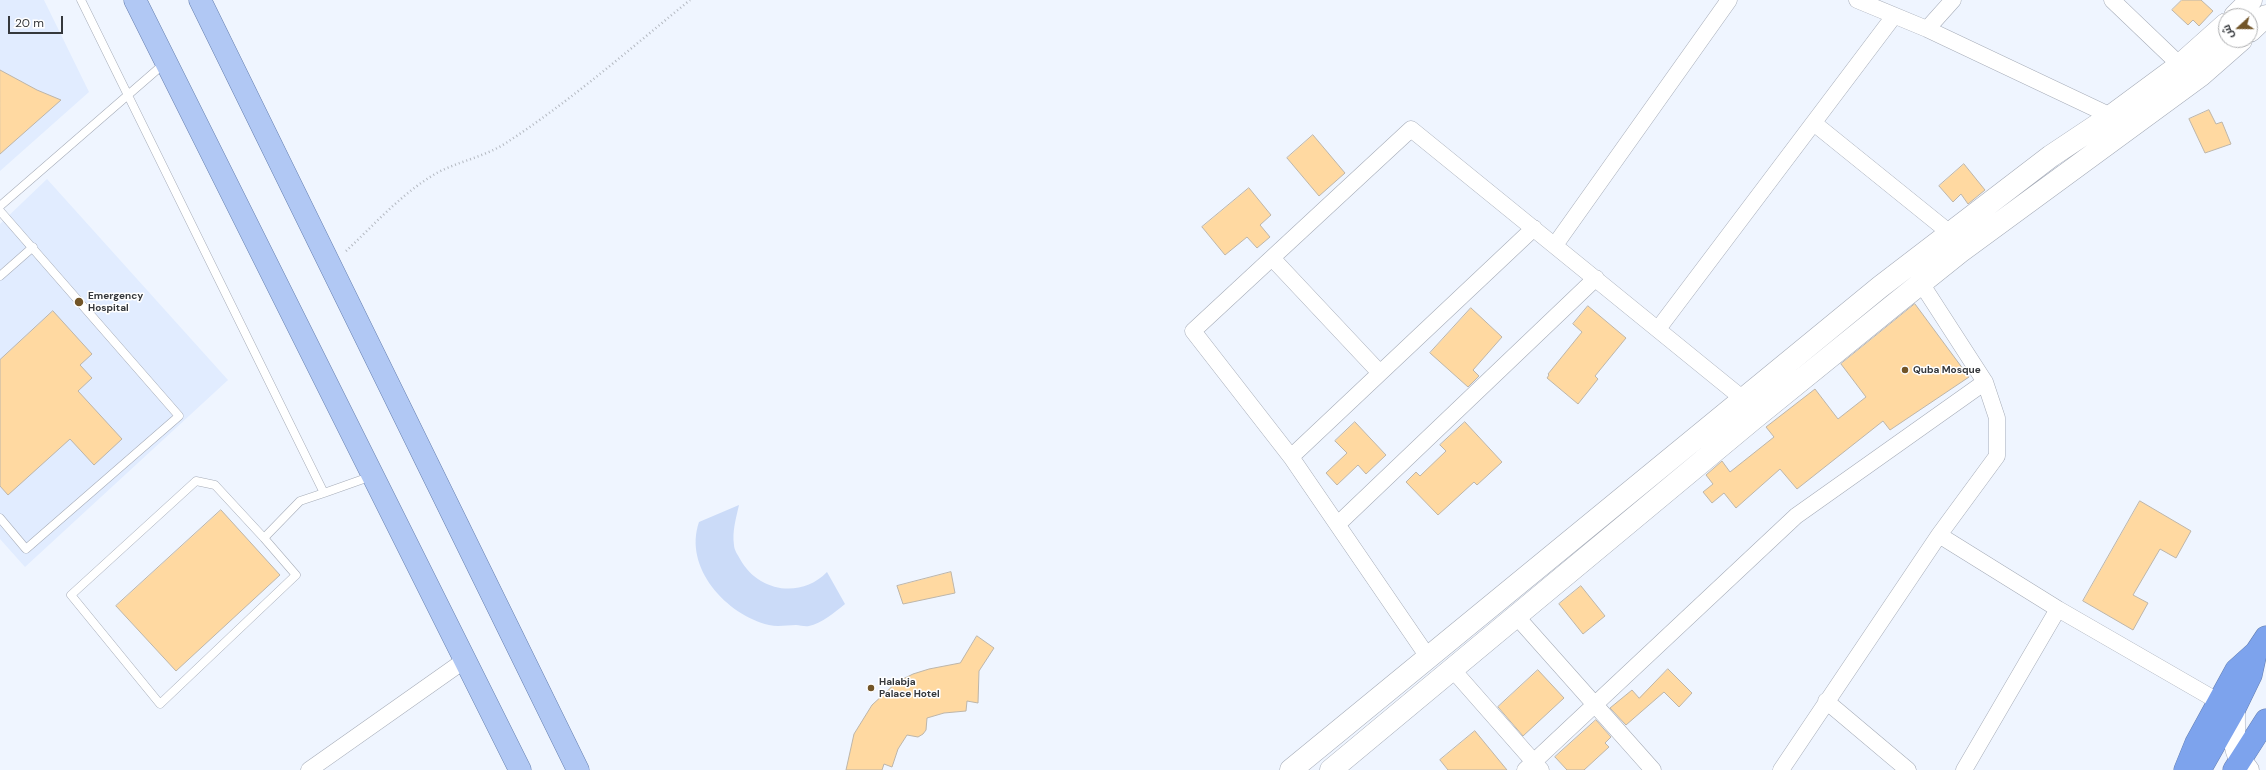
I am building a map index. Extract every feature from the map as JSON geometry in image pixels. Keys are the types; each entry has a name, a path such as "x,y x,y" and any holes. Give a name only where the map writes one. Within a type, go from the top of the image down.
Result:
{"highway":[{"path":"2185,770 2196,743 2251,675 2261,649"},
{"path":"2200,770 2227,706"},
{"path":"2240,767 2264,726"}],"main road":[{"path":"136,0 520,770"},
{"path":"200,0 578,770"}],"street":[{"path":"1555,245 1729,0"},
{"path":"1857,0 1927,29 2111,116"},
{"path":"1927,29 1953,0"},
{"path":"2112,0 2180,65"},
{"path":"2243,8 2251,0"},
{"path":"1658,329 1815,124 1894,16"},
{"path":"2258,24 2266,16"},
{"path":"1291,770 1742,398 1880,287 2051,156 2111,116 2180,65 2218,31"},
{"path":"1332,770 1595,553 1801,380 1960,252 2200,76 2232,48"},
{"path":"1815,124 1950,233"},
{"path":"1428,657 1291,457 1193,331 1411,129 1742,398"},
{"path":"2051,156 2066,174"},
{"path":"1291,457 1534,228"},
{"path":"1272,258 1380,373"},
{"path":"1338,524 1596,278"},
{"path":"1781,770 1939,535 1997,456 1998,418 1985,382 1922,283"},
{"path":"1453,670 1533,767 1595,705 1796,516 1985,382"},
{"path":"1579,534 1595,553"},
{"path":"1939,535 2058,610 2264,726"},
{"path":"1964,770 2058,610"},
{"path":"1517,617 1653,770"},
{"path":"309,770 465,660"},
{"path":"1826,702 1908,770"},
{"path":"2227,706 2240,767"}],"lane":[{"path":"81,0 324,493"},
{"path":"0,206 166,62"},
{"path":"0,211 33,247 178,416 26,549 0,518"},
{"path":"0,276 33,247"},
{"path":"264,538 300,501 373,475"},
{"path":"196,481 214,485 264,538 296,575 160,704 71,594 196,481"}],"path":[{"path":"330,266 420,184 449,167 489,153 509,141 571,96 690,0"}],"shaded area":[{"path":"0,0 44,0 89,92 0,171"},
{"name":"Emergency Hospital","path":"47,179 228,380 25,567 0,539 0,224"},
{"path":"739,505 734,530 734,547 735,551 748,570 758,579 769,585 780,588 805,586 817,581 827,572 845,604 828,617 814,625 776,626 753,620 724,600 712,587 703,572 697,556 696,539 699,522"}],"building":[{"path":"2182,0 2201,0 2213,11 2199,26 2193,20 2188,25 2172,10"},
{"path":"0,70 37,90 61,100 0,154"},
{"path":"2209,110 2216,124 2222,122 2231,144 2205,153 2189,119"},
{"path":"1313,135 1345,173 1319,196 1287,158"},
{"path":"1964,164 1985,190 1968,204 1961,194 1953,202 1939,186"},
{"path":"1249,188 1271,215 1260,225 1270,237 1257,248 1247,237 1225,255 1202,227"},
{"path":"1915,304 1969,377 1890,430 1883,421 1797,489 1780,469 1736,508 1724,493 1712,503 1703,492 1713,484 1706,475 1722,461 1730,472 1774,437 1766,427 1815,389 1838,419 1866,397 1841,364"},
{"path":"1588,306 1626,338 1595,376 1598,379 1578,404 1547,378 1549,375 1548,374 1582,332 1573,324"},
{"path":"1471,308 1502,337 1473,370 1479,376 1468,387 1430,353"},
{"path":"53,311 92,354 80,365 92,378 78,391 122,439 94,465 70,439 8,495 0,486 0,360"},
{"path":"1355,422 1386,455 1366,474 1358,465 1337,485 1326,473 1347,453 1335,441"},
{"path":"1465,422 1502,462 1477,485 1474,482 1438,515 1406,482 1416,472 1420,476 1446,451 1440,445"},
{"path":"2140,501 2191,531 2176,558 2160,549 2133,595 2148,603 2133,630 2083,601"},
{"path":"221,510 280,575 176,671 116,606"},
{"path":"951,572 955,593 903,604 897,586"},
{"path":"1581,586 1605,616 1583,634 1559,604"},
{"path":"977,636 994,648 979,671 978,703 967,701 966,711 944,713 927,718 926,730 923,734 918,737 907,735 898,749 892,767 884,764 882,770 846,770 854,734 872,705 897,682 913,674 929,669 960,663"},
{"path":"1668,669 1692,693 1679,707 1664,692 1626,725 1610,708 1632,690 1639,698"},
{"path":"1538,670 1564,698 1523,736 1498,707"},
{"path":"1596,720 1611,737 1605,743 1609,747 1584,770 1567,770 1555,757"},
{"path":"1475,731 1507,770 1448,770 1440,760"}],"place":[{"name":"Emergency Hospital","path":"79,302"},
{"name":"Quba Mosque","path":"1905,370"},
{"name":"Halabja Palace Hotel","path":"871,688"}]}
